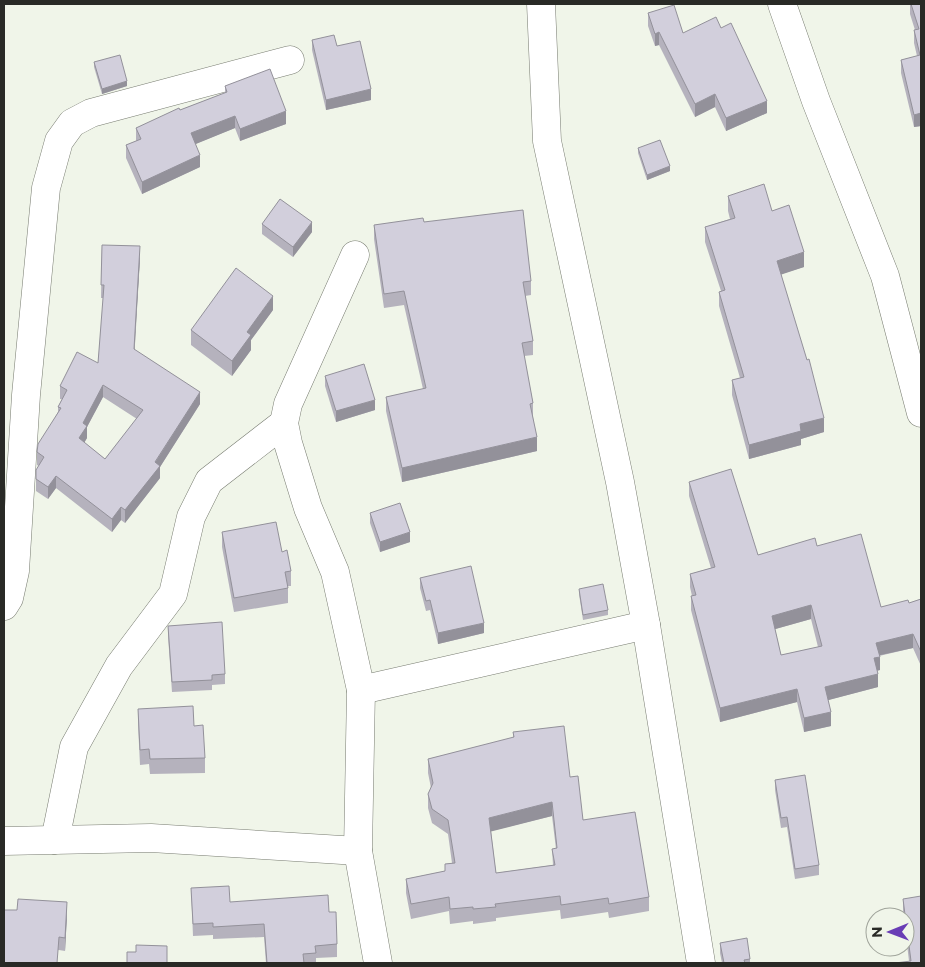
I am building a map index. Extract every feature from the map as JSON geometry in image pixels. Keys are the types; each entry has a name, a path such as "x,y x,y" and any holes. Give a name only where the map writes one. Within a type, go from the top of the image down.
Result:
{"street":[{"path":"541,4 547,141 620,482 646,625 701,963"},
{"path":"782,4 816,101 885,276 921,413"},
{"path":"4,606 9,598 15,571 26,395 46,188 59,141 72,123 92,114 290,60"},
{"path":"355,256 288,404 284,423 308,508 335,572 361,690 358,851 378,963"},
{"path":"55,840 74,748 119,666 174,594 191,517 209,481 284,423"},
{"path":"361,690 646,625"},
{"path":"4,840 151,838 358,851"}],"building":[{"path":"911,4 921,4 921,113 914,115 901,60 920,55 914,30 919,29"},
{"path":"674,5 683,33 716,17 721,28 731,23 767,101 726,118 715,94 695,104 659,32 655,34 648,13"},
{"path":"334,35 337,46 360,41 371,89 326,100 312,40"},
{"path":"120,55 127,81 102,89 94,62"},
{"path":"270,69 286,111 240,129 235,116 191,133 200,155 142,182 126,145 141,139 136,128 179,108 180,110 227,92 225,86"},
{"path":"660,140 670,166 647,175 638,148"},
{"path":"764,184 772,211 789,205 804,252 777,261 807,360 809,359 824,418 800,424 801,431 749,445 732,380 744,377 719,292 725,290 705,227 735,218 728,196"},
{"path":"280,199 312,222 293,247 262,224"},
{"path":"523,210 531,281 523,282 533,341 522,343 533,403 530,404 537,437 402,468 386,397 426,388 404,291 384,294 374,225 423,218 424,222"},
{"path":"102,245 140,246 134,349 200,392 155,462 160,466 125,510 121,507 112,519 56,476 48,487 36,479 36,470 44,457 37,452 38,444 61,408 58,407 67,390 60,386 77,352 98,363 104,285 101,285","holes":["103,385 143,410 105,459 79,438 87,426 83,423"]},
{"path":"236,268 273,296 247,332 251,335 232,361 191,330"},
{"path":"364,364 375,400 336,411 325,376"},
{"path":"731,469 758,555 815,538 817,546 861,534 881,607 908,600 909,603 921,599 921,652 913,634 876,643 880,657 874,658 878,674 825,687 831,712 804,718 797,689 720,708 691,596 696,595 690,574 715,567 689,482","holes":["811,605 822,646 781,655 772,616"]},
{"path":"400,503 410,532 380,542 370,513"},
{"path":"276,522 282,552 287,550 291,571 285,572 288,588 234,598 222,532"},
{"path":"471,566 484,623 438,633 430,600 426,601 420,578"},
{"path":"603,584 608,610 583,615 579,589"},
{"path":"222,622 225,674 212,675 212,680 172,682 168,626"},
{"path":"193,706 194,726 203,725 205,758 150,759 149,749 140,750 138,709"},
{"path":"564,726 570,777 578,776 583,820 635,812 649,897 609,904 608,898 561,905 560,896 495,904 496,907 473,909 473,907 450,909 449,897 411,904 406,879 445,871 445,864 455,863 448,820 432,809 428,794 433,783 428,759 514,737 513,732","holes":["552,802 557,848 552,849 555,865 496,873 489,818"]},
{"path":"805,775 819,865 795,869 787,817 781,818 775,780"},
{"path":"229,886 230,902 328,895 329,912 336,912 337,944 315,946 316,953 303,954 304,963 267,963 264,924 213,927 213,923 193,924 191,888"},
{"path":"921,896 921,963 895,963 911,961 910,957 915,957 915,907 904,907 903,899"},
{"path":"18,899 67,902 65,938 59,937 57,963 4,963 4,910 17,910"},
{"path":"747,938 750,959 744,960 745,963 724,963 720,943"},
{"path":"136,945 167,946 167,963 127,963 127,952 136,952"}]}
